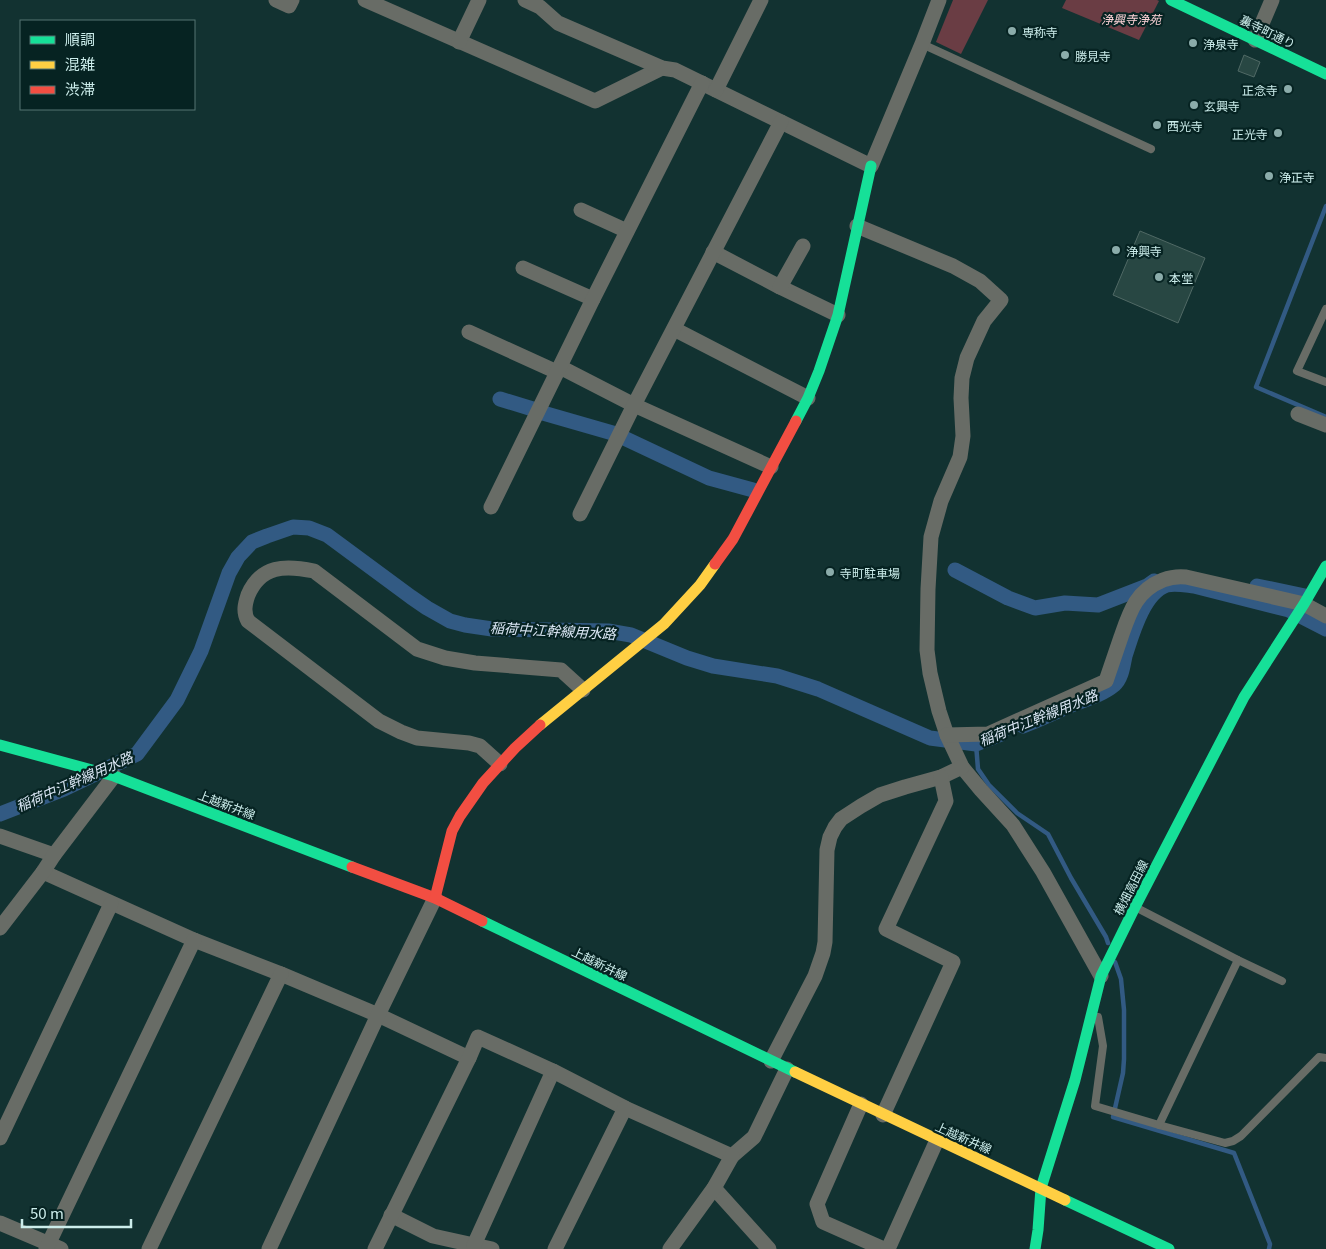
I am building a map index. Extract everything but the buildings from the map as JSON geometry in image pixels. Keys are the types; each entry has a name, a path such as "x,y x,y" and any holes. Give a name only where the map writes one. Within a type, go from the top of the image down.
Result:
{"main road":[{"name":"裏寺町通り","path":"1171,0 1326,74"},
{"path":"434,898 452,831 471,798 500,764 535,729 664,624 700,586 733,539 808,398 819,371 838,315 871,166"},
{"name":"横畑高田線","path":"1035,1249 1041,1188 1076,1080 1101,976 1244,697 1304,604 1326,566"},
{"name":"上越新井線","path":"0,745 114,776 434,898 883,1115 1169,1249"}],"street":[{"path":"276,0 289,6 292,0"},
{"path":"365,0 595,101 662,68"},
{"path":"459,42 479,0"},
{"path":"525,0 540,7 558,23 662,68 675,70 871,166 939,0"},
{"path":"491,507 627,231 709,86 761,0"},
{"path":"1255,40 1272,0"},
{"path":"580,514 634,405 781,122"},
{"path":"580,210 627,231"},
{"path":"857,226 980,280 1002,300 984,321 967,358 962,378 963,436 960,457 940,501 931,537 927,650 939,711 947,735 962,767 1013,825 1043,872 1101,976"},
{"path":"780,288 803,246"},
{"path":"713,252 780,288 838,315"},
{"path":"523,268 593,299"},
{"path":"674,329 808,398"},
{"path":"469,332 559,369 771,467"},
{"path":"1298,414 1326,425"},
{"path":"500,764 480,746 469,743 417,738 379,721 248,621 244,608 251,588 260,576 272,570 301,568 314,572 417,649 445,658 475,663 561,670 583,690"},
{"path":"947,735 988,734 1106,681 1129,613 1137,599 1151,586 1169,578 1177,576 1186,577 1304,604 1326,616"},
{"path":"771,1061 812,982 823,953 828,850 830,837 835,827 850,813 880,795 941,776 962,767"},
{"path":"0,928 114,776"},
{"path":"883,1115 953,962 886,930 946,800 941,776"},
{"path":"0,836 54,855"},
{"path":"43,872 194,940 378,1015 469,1058"},
{"path":"270,1249 434,898"},
{"path":"0,1138 112,904"},
{"path":"0,1223 52,1247 194,940"},
{"path":"150,1249 281,974"},
{"path":"375,1249 478,1037 553,1071 625,1108 732,1156"},
{"path":"670,1249 714,1188 732,1156 754,1137 787,1069"},
{"path":"474,1245 553,1071"},
{"path":"861,1104 817,1204 822,1222 884,1249"},
{"path":"555,1249 625,1108"},
{"path":"888,1249 938,1140"},
{"path":"714,1188 769,1249"},
{"path":"391,1215 433,1236 492,1249"}],"lane":[{"path":"922,44 1151,149"},
{"path":"1326,309 1297,371 1326,382"},
{"path":"1135,907 1282,981"},
{"path":"1159,1125 1238,960"},
{"path":"1095,1003 1102,1046 1095,1106 1226,1143 1240,1136 1319,1057 1326,1058"}],"green space":[{"path":"953,0 988,0 961,54 936,42"},
{"name":"浄興寺浄苑","path":"1066,0 1159,1 1139,40 1062,8"}],"waterway":[{"path":"1326,206 1256,387 1326,417"},
{"path":"500,399 536,410"},
{"path":"543,413 616,434"},
{"path":"624,438 709,478 753,490"},
{"name":"稲荷中江幹線用水路","path":"0,814 64,789 137,754 177,700 201,651 229,573 238,557 252,542 293,527 309,528 327,535 411,597 450,621 492,629 608,631 631,635 687,658 713,666 777,676 818,689 930,738 976,744 1001,734"},
{"path":"955,570 1008,598 1035,608 1065,603 1098,605 1147,586 1154,581"},
{"name":"稲荷中江幹線用水路","path":"1023,726 1098,694 1114,685 1120,675 1131,637 1145,605 1159,589 1167,585 1194,586 1289,610 1326,629"},
{"path":"1257,586 1305,596"},
{"path":"976,744 978,769 989,785 1017,813 1048,834 1108,943"},
{"path":"1115,962 1121,979 1124,1010 1124,1059 1123,1073 1113,1117 1234,1153 1270,1244 1269,1249"}],"traffic: fast":[{"path":"1171,0 1326,74"},
{"path":"796,421 819,371 838,315 871,166"},
{"path":"1035,1249 1041,1188 1075,1080 1101,976 1244,697 1304,604 1326,566"},
{"path":"0,745 114,776 352,867"},
{"path":"482,921 795,1072"},
{"path":"1065,1200 1169,1249"}],"traffic: slow":[{"path":"540,725 664,624 700,585 715,564"},
{"path":"795,1072 1065,1200"}],"traffic: jam":[{"path":"715,564 733,539 796,421"},
{"path":"435,898 452,831 460,816 483,783 515,748 540,725"},
{"path":"352,867 435,898 482,921"}],"place":[{"name":"専称寺","path":"1012,31"},
{"name":"浄泉寺","path":"1193,43"},
{"name":"勝見寺","path":"1065,55"},
{"name":"正念寺","path":"1288,89"},
{"name":"玄興寺","path":"1194,105"},
{"name":"西光寺","path":"1157,125"},
{"name":"正光寺","path":"1278,133"},
{"name":"浄正寺","path":"1269,176"},
{"name":"浄興寺","path":"1116,250"},
{"name":"本堂","path":"1159,277"},
{"name":"寺町駐車場","path":"830,572"}]}
